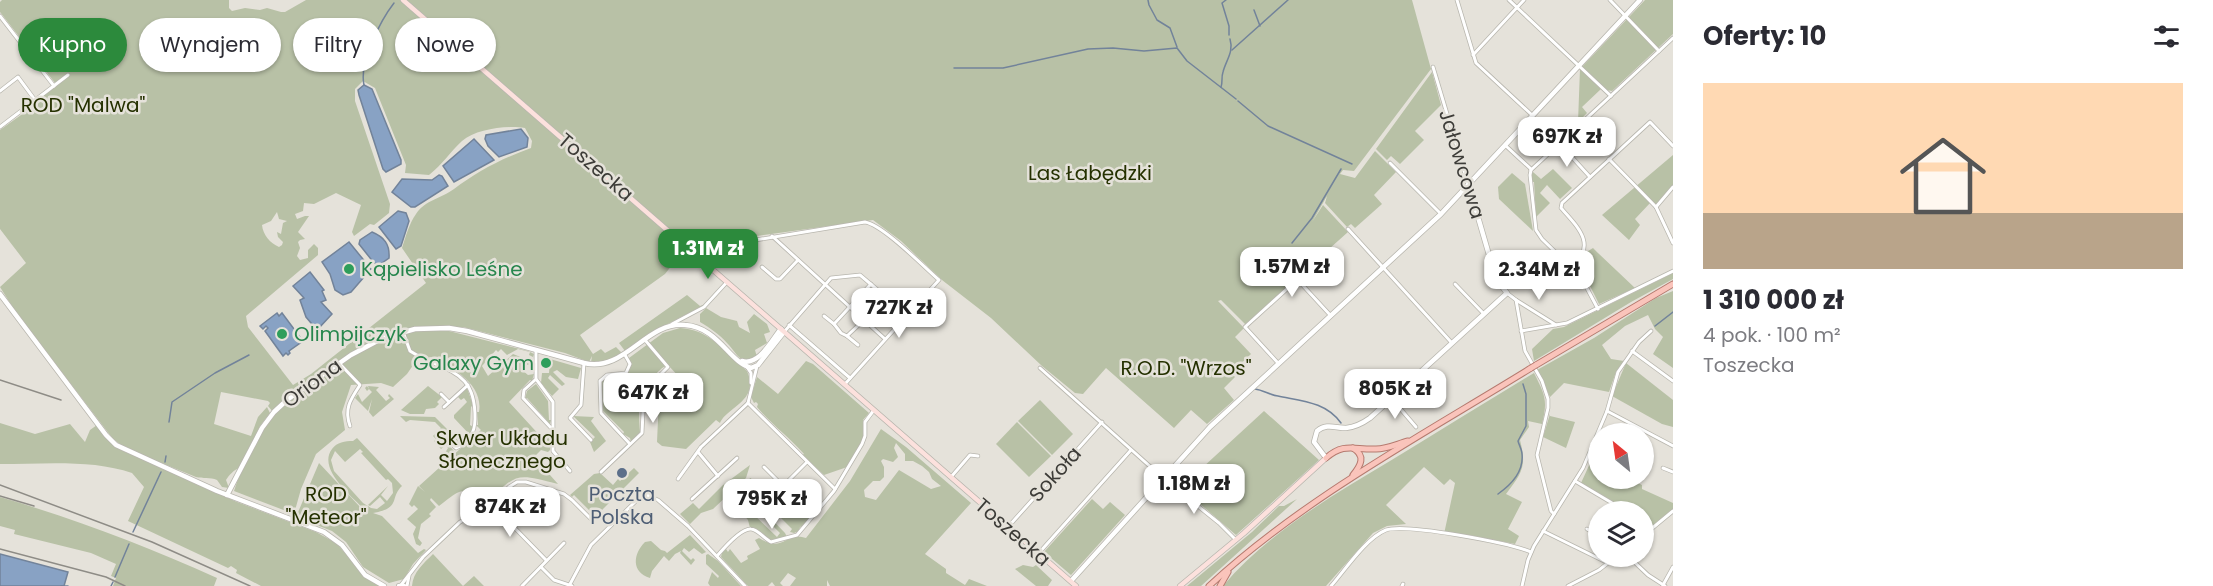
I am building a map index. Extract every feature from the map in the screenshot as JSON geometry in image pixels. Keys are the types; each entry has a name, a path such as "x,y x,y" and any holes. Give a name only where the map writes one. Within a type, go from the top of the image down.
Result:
{"main road":[{"name":"Toszecka","path":"403,0 1076,586"},
{"path":"1209,586 1282,525 1349,480 1673,284"},
{"path":"1180,586 1206,562 1236,540 1337,450 1379,449 1418,437"},
{"path":"1349,480 1361,463 1360,454 1351,448"},
{"path":"1220,586 1233,564"},
{"path":"1066,586 1071,581"}],"street":[{"path":"1457,0 1478,65 1533,116"},
{"path":"1509,0 1611,96"},
{"path":"1473,55 1524,0"},
{"path":"1610,0 1659,51"},
{"path":"1071,581 1220,417 1441,214 1640,0"},
{"path":"0,16 54,86"},
{"path":"1598,309 1584,281 1542,239 1535,228 1531,170 1673,38"},
{"name":"Jałowcowa","path":"1433,68 1496,279 1507,293"},
{"path":"0,127 68,75"},
{"path":"0,91 18,77 35,100"},
{"path":"1572,268 1582,257 1584,237 1560,205 1650,122 1673,146"},
{"path":"1560,144 1590,177"},
{"path":"1506,146 1531,170"},
{"path":"1609,159 1656,207 1673,243"},
{"path":"1390,163 1441,214"},
{"path":"1656,207 1673,187"},
{"path":"703,261 719,246 865,222 872,223 939,280 845,384"},
{"path":"1348,229 1453,344"},
{"path":"772,236 885,339"},
{"path":"762,267 776,279 780,279 798,260"},
{"path":"1521,331 1558,326 1598,309 1673,271"},
{"path":"678,479 698,452 748,403 752,366 831,278 860,275 906,315"},
{"path":"1278,363 1245,327 1297,278 1331,316"},
{"path":"668,327 704,308 727,282"},
{"path":"834,324 871,284"},
{"path":"1455,284 1484,315"},
{"path":"1326,458 1314,442 1315,435 1320,428 1356,426 1370,418 1507,293 1558,326"},
{"path":"0,294 113,442 128,452 227,495 324,532 342,545 365,575 383,586"},
{"path":"1516,300 1525,351 1542,381 1548,399 1537,454 1551,511 1554,514"},
{"path":"824,316 841,333 858,345"},
{"path":"847,336 864,320"},
{"path":"668,327 686,325 702,330 716,339 736,358 752,366"},
{"path":"789,325 850,378"},
{"name":"Oriona","path":"227,495 262,428 273,412 368,344 421,328 449,328 595,365 605,364 668,327"},
{"path":"403,332 410,351 451,370 468,385 475,397 475,431 457,448 441,434"},
{"path":"1522,586 1531,552 1583,468 1607,411 1615,380 1638,342 1651,332"},
{"path":"601,472 643,431 644,391 669,367 645,340"},
{"path":"536,350 536,380 552,399 553,453 570,471"},
{"path":"1632,351 1673,381"},
{"path":"624,354 629,363 629,369 624,374 607,375 602,378 600,408 604,416 630,444"},
{"path":"339,363 360,385"},
{"path":"584,363 581,405 570,418 591,440"},
{"path":"1040,368 1236,540"},
{"path":"536,380 525,390 523,398 553,430"},
{"path":"350,426 346,413 353,396 364,381"},
{"path":"444,407 468,385"},
{"path":"441,394 449,402"},
{"path":"1392,399 1416,427"},
{"path":"748,403 836,489"},
{"path":"717,556 741,532 748,529 753,529 771,542 797,535 836,489 862,444 865,436 865,422 874,410"},
{"path":"1607,411 1673,446"},
{"name":"Sokoła","path":"1008,527 1102,422"},
{"path":"1038,554 1132,450"},
{"path":"698,452 718,476"},
{"path":"951,477 970,455 978,456"},
{"path":"692,499 737,458"},
{"path":"764,467 783,486 807,462"},
{"path":"1663,468 1673,472"},
{"path":"403,586 423,557 460,522 488,508 517,482 523,481 568,496 593,521"},
{"path":"1575,481 1609,501"},
{"path":"541,567 554,580 570,586 594,541 637,500 647,495 658,500 688,526 746,586"},
{"name":"Toszecka","path":"1025,499 1030,503"},
{"path":"488,508 496,516 506,518 546,560"},
{"path":"1654,527 1673,511"},
{"path":"1331,586 1372,538 1393,528 1433,531 1531,552"},
{"path":"1543,531 1588,553"},
{"path":"522,586 564,543"},
{"path":"1568,586 1601,567"},
{"path":"1640,567 1664,586 1673,567"}],"green space":[{"name":"Las Łabędzki","path":"2,0 229,0 229,8 232,11 245,8 260,10 267,8 285,12 306,0 1412,0 1431,69 1354,171 1343,170 1340,174 1355,178 1375,151 1396,172 1374,195 1382,204 1355,228 1351,224 1347,227 1325,203 1327,196 1312,222 1323,205 1348,232 1300,275 1298,273 1294,277 1279,261 1297,281 1247,326 1221,300 1218,301 1244,328 1235,337 1251,354 1231,373 1235,377 1224,388 1234,400 1207,424 1191,410 1174,428 1106,368 1083,394 1075,393 1042,366 991,318 942,280 901,241 873,220 721,241 704,256 689,243 665,274 580,335 593,354 601,349 605,353 616,347 621,352 620,355 609,361 591,362 592,356 589,362 565,353 463,327 445,330 530,352 518,349 507,355 501,349 498,352 496,350 482,366 488,376 513,354 533,362 534,365 527,365 522,370 528,375 534,374 532,381 530,380 509,402 543,439 551,433 550,450 548,452 541,450 534,457 558,484 525,477 505,485 486,502 467,491 457,493 439,506 431,498 430,500 436,507 429,514 431,516 421,524 418,538 422,543 420,546 416,544 413,534 416,527 407,519 418,509 409,504 418,486 425,492 419,486 481,430 476,425 478,425 479,402 471,385 456,371 430,357 420,355 407,374 393,387 381,383 351,385 342,412 345,430 316,454 301,489 294,514 234,491 273,412 268,406 270,403 268,401 221,392 214,424 251,436 258,417 267,407 270,413 260,426 239,468 226,480 229,488 222,487 217,480 196,477 127,449 113,439 15,311 0,287 26,263 0,229 0,130 28,110 69,75 55,83 46,72 127,72 127,18 18,18 18,35 0,12","holes":["363,81 375,88 406,165 405,173 429,175 462,141 475,133 492,129 525,128 532,141 531,148 472,176 420,209 411,222 402,248 426,283 311,374 293,385 248,327 246,316 318,255 318,248 314,244 308,250 308,258 300,260 297,256 300,248 298,242 305,239 298,232 309,216 297,219 295,214 303,211 304,203 314,204 336,193 361,205 352,232 354,236 389,213 390,204 355,101 355,89","277,212 279,219 287,221 283,223 281,234 277,232 283,242 279,247 268,238 262,225 271,221"]},
{"path":"1645,0 1673,0 1673,34 1612,91 1601,89 1582,107 1587,113 1578,122 1580,69"},
{"path":"1432,72 1441,105 1415,131 1424,140 1400,164 1391,156 1387,160 1376,149"},
{"path":"1673,155 1673,187 1656,207 1651,202 1635,219 1640,225 1629,240 1602,215"},
{"path":"1553,169 1572,188 1560,199 1547,185 1540,193 1550,203 1536,217 1534,182 1532,182 1531,175 1533,172 1541,179"},
{"path":"1512,173 1525,184 1533,231 1499,199 1498,187"},
{"path":"1593,248 1635,288 1599,304 1588,282 1577,268 1585,253"},
{"path":"1673,273 1673,279 1534,361 1532,349 1553,329 1564,327"},
{"path":"1673,291 1673,368 1653,354 1663,337 1655,329 1648,315 1625,326 1602,345 1611,359 1624,361 1616,372 1609,392 1564,383 1550,397 1537,370 1594,338 1656,298"},
{"path":"687,295 700,306 706,304 666,325 625,351 619,343"},
{"path":"706,308 721,317 737,321 739,327 750,333 747,322 754,314 767,324 770,332 764,334 767,343 755,350 757,357 744,361 721,337 700,322 700,314"},
{"path":"680,328 690,329 709,337 747,371 750,381 746,396 720,423 716,420 686,449 662,446 657,442 659,398 680,378 668,365 653,377 641,395 640,432 631,442 630,438 623,434 624,432 603,411 602,381 608,376 609,379 618,378 625,374 629,368 629,358 663,333"},
{"path":"550,359 581,368 578,379 566,377 557,370 553,372 565,384 562,386 550,375 548,378 559,389 552,396 541,383 542,373 549,373"},
{"path":"806,361 813,364 869,413 863,420 865,436 850,466 824,475 762,413 757,407 758,404 754,403 751,397 757,377 778,394"},
{"path":"1626,363 1673,400 1673,427 1662,424 1612,396"},
{"path":"1534,373 1543,392 1545,409 1542,424 1528,421 1529,427 1520,440 1523,457 1522,469 1506,494 1522,502 1508,529 1519,536 1515,544 1469,535 1444,534 1455,483 1450,479 1444,485 1424,467 1386,505 1406,524 1387,526 1373,533 1326,586 1223,586 1259,549 1301,517"},
{"path":"536,384 548,401 550,424 527,398 525,399 527,391"},
{"path":"368,386 379,387 376,390 386,401 390,398 389,394 394,399 373,417 369,412 372,399 368,411 355,398 358,394 362,402 372,392"},
{"path":"428,386 442,397 435,408 426,409 424,414 410,414 401,410"},
{"path":"467,388 473,405 470,425 473,427 470,435 454,418 454,415 467,402 464,398 461,400 458,397"},
{"path":"1040,400 1073,434 1052,455 1018,421"},
{"path":"1264,411 1319,460 1236,535 1192,497 1212,479 1202,468"},
{"path":"1550,414 1550,416 1575,422 1566,448 1543,437"},
{"path":"400,416 435,417 460,442 455,448 446,434 440,435 454,451 448,456 445,453 448,448 446,445 441,449 434,441 436,439 433,436 441,428 435,422 410,420 406,422"},
{"path":"573,416 594,417 591,421 606,441 594,452 590,442 595,437"},
{"path":"1017,422 1051,456 1029,477 996,444"},
{"path":"0,423 35,434 70,424 85,442 90,430 97,425 111,443 121,450 237,502 316,532 336,543 346,554 348,553 360,570 386,586 261,586 236,573 237,570 231,566 228,568 128,521 144,487 132,473 84,464 0,464"},
{"path":"881,429 906,447 971,503 925,554 946,569 946,573 965,585 969,579 987,586 830,586 827,580 827,586 790,586 796,578 788,573 780,583 783,586 775,586 772,582 768,586 748,586 721,557 726,549 728,552 730,549 741,563 748,559 747,556 760,549 755,540 759,538 774,544 793,537 806,538 850,481","holes":["896,443 905,454 905,461 913,461 922,466 941,486 931,489 899,470 876,500 865,497 864,490 873,481 880,481 884,477 884,467 881,461 883,459 893,462 898,457 894,448"]},
{"name":"ROD \"Meteor\"","path":"357,438 402,486 394,502 388,508 373,513 382,516 418,553 426,550 413,564 404,579 389,583 363,567 346,542 332,531 296,517 319,463 365,510 338,482 329,465 329,457 336,445","holes":["360,449 363,452 361,453 386,480 392,483 393,493 387,501 381,495 388,486 368,505 370,506 380,497 385,503 377,509 371,508 363,503 334,471 331,460 335,451 345,462"]},
{"path":"750,465 746,478 713,509 701,513 690,524 680,514 693,503 699,509 723,485"},
{"path":"634,468 639,473 597,515 593,514 574,495 572,497 570,495 594,474 600,473 613,485"},
{"path":"1588,468 1588,487 1581,483"},
{"path":"751,478 753,486 757,484 774,504 791,500 796,505 801,500 794,492 796,490 793,487 796,484 800,489 798,492 816,511 805,525 800,527 799,531 790,532 792,529 749,486 747,488 744,484"},
{"path":"1591,489 1642,489 1673,503 1673,510 1654,524 1654,501 1612,501"},
{"path":"0,497 83,524 164,555 217,578 214,586 113,586 116,578 111,576 116,564 91,553 14,534 15,530 0,526"},
{"path":"1092,499 1103,509 1110,502 1125,515 1071,575 1044,552"},
{"path":"1297,499 1201,586 1187,586 1252,532 1279,506 1284,506"},
{"path":"753,500 787,537 770,540 750,528 748,520 742,513 747,508 777,537 780,533 749,503"},
{"path":"690,535 706,552 702,554 694,548 689,552 684,548 682,551 691,560 693,558 695,560 691,565 680,553 681,551 669,561 664,556 652,571 650,578 640,572 636,557 645,542 651,541 667,553"},
{"path":"433,554 463,586 412,586 417,572"},
{"path":"708,554 718,561 741,586 710,586 708,583 712,572 718,578 719,576 706,564"},
{"path":"1023,565 1033,567 1036,565 1052,580 1048,586 1036,586 1015,569"},
{"path":"474,576 484,586 463,586"}],"water":[{"path":"364,85 372,89 401,160 401,164 386,172 383,169 359,95 358,90"},
{"path":"521,129 528,138 527,147 499,157 488,146 485,139 486,135"},
{"path":"474,139 494,160 454,182 443,166"},
{"path":"439,175 448,186 415,207 411,207 392,192 402,179 432,180"},
{"path":"398,211 406,213 409,221 401,246 396,249 379,227"},
{"path":"372,232 383,239 388,249 389,258 379,265 374,263 359,244 360,240"},
{"name":"Kąpielisko Leśne","path":"349,242 371,269 351,292 343,295 335,290 330,274 322,262"},
{"path":"310,272 324,290 322,291 326,300 321,302 332,314 317,330 306,317 300,300 304,298 293,286"},
{"name":"Olimpijczyk","path":"277,313 279,316 282,313 303,341 289,351 288,355 286,353 283,356 265,331 268,328 266,326 263,329 260,326"},
{"path":"0,554 68,572 64,586 0,586"}],"waterway":[{"path":"1148,0 1157,20 1170,28 1177,47"},
{"path":"1226,0 1222,3 1229,26 1229,35"},
{"path":"1232,50 1288,0"},
{"path":"364,85 363,76 368,54 377,31 394,3"},
{"path":"1254,10 1260,26"},
{"path":"1221,87 1222,74 1230,52 1230,39"},
{"path":"954,68 1003,68 1088,49 1113,48 1144,51 1177,48 1187,61 1236,99"},
{"path":"1238,101 1268,126 1352,164"},
{"path":"1292,243 1312,218 1341,169"},
{"path":"1655,326 1673,312"},
{"path":"169,422 172,402 215,373 249,355"},
{"path":"1498,494 1512,482 1521,467 1522,452 1518,441 1526,426 1526,394 1523,384"},
{"path":"1255,389 1321,407 1341,423"},
{"path":"165,462 166,456"},
{"path":"133,532 161,472"},
{"path":"115,577 129,544"},
{"path":"111,586 113,582"},
{"path":"61,586 68,586"}],"railway":[{"path":"0,380 61,400"},
{"path":"0,485 152,542 250,586"},
{"path":"0,496 34,506"},
{"path":"0,549 106,577 125,586"}],"place":[{"name":"Kąpielisko Leśne","path":"349,269"},
{"name":"Olimpijczyk","path":"282,334"},
{"name":"Galaxy Gym","path":"546,363"},
{"name":"Poczta Polska","path":"622,473"}],"park label":[{"name":"ROD \"Malwa\"","path":"83,105"},
{"name":"R.O.D. \"Wrzos\"","path":"1186,368"},
{"name":"Skwer Układu Słonecznego","path":"502,450"}]}
